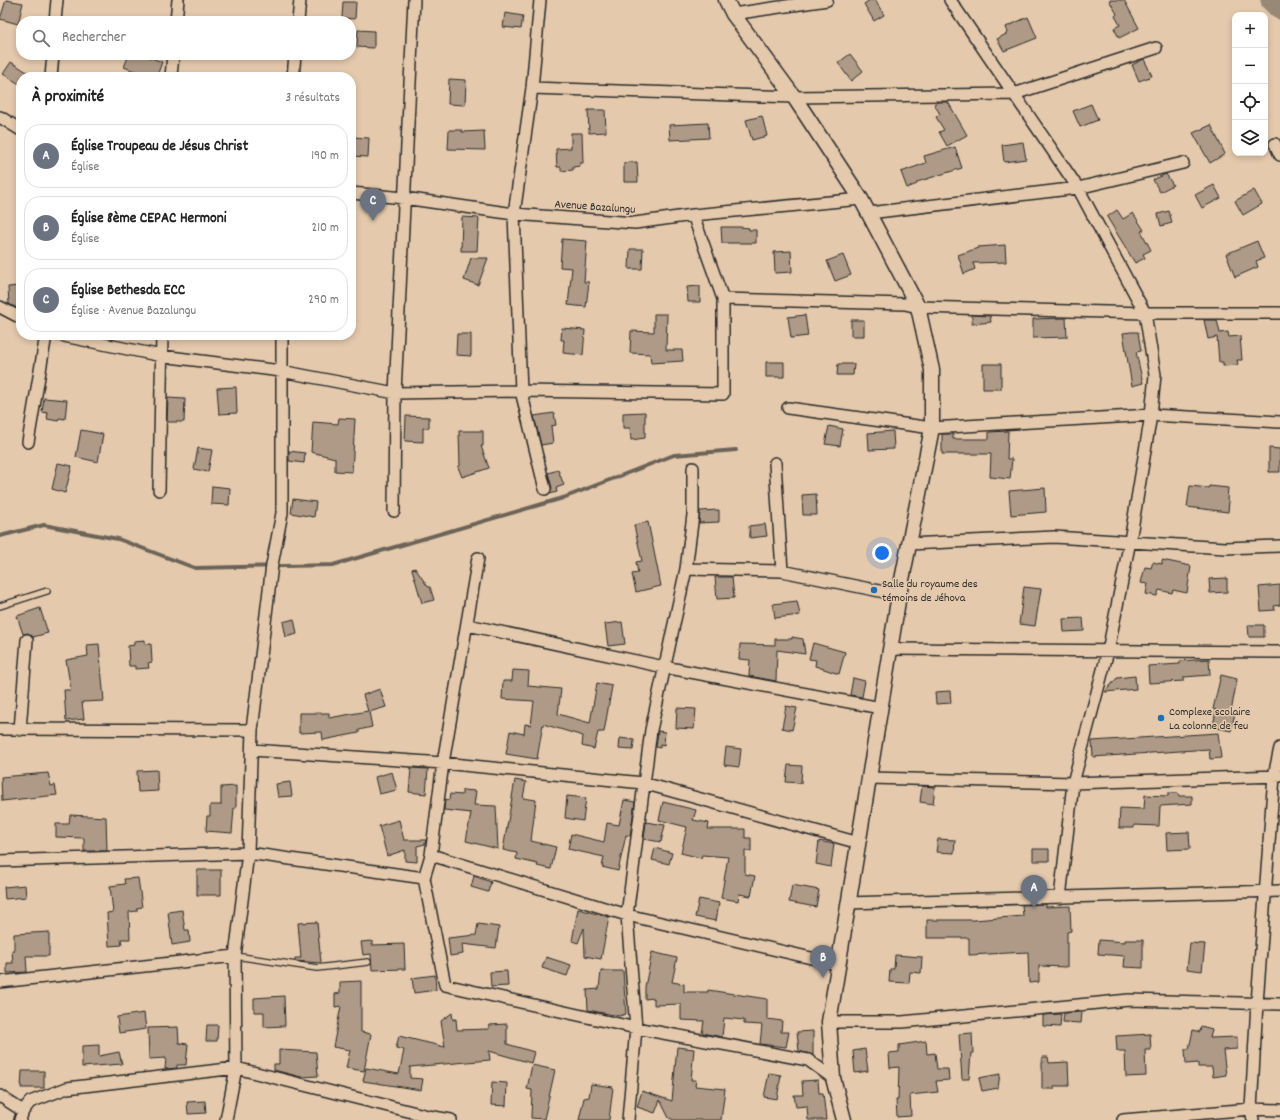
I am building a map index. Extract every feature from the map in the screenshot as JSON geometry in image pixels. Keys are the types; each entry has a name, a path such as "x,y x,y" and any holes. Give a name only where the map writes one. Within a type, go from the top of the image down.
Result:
{"street":[{"path":"56,16 57,0"},
{"path":"176,16 178,0"},
{"path":"298,16 300,0"},
{"path":"394,511 395,393 414,0"},
{"path":"540,0 532,88 514,214 521,391 545,489"},
{"path":"726,0 733,14 794,97 869,213 918,307 932,370 932,428 899,595 829,1022 833,1078 844,1120"},
{"path":"733,14 827,0"},
{"path":"950,0 1078,188 1146,313 1155,375 1151,415 1130,542 1108,651 1073,782 1060,898"},
{"path":"532,88 794,97 1014,94 1156,48"},
{"path":"51,72 53,60"},
{"path":"171,72 173,60"},
{"path":"293,72 295,60"},
{"path":"0,118 16,127"},
{"path":"1275,144 1280,155"},
{"path":"869,213 1078,188 1183,164"},
{"name":"Avenue Bazalungu","path":"356,193 404,198 514,214 635,223 693,215 861,199"},
{"path":"84,340 162,356 282,371 395,393 521,391 723,394 723,299 693,215"},
{"path":"723,299 904,304 918,307 1146,313 1280,313"},
{"path":"0,307 16,315"},
{"path":"28,442 45,340"},
{"path":"159,490 162,340"},
{"path":"226,1120 236,1068 235,956 248,853 252,730 272,565 282,513 282,340"},
{"path":"788,408 932,428 1151,415 1280,422"},
{"path":"775,463 782,571"},
{"path":"628,1120 636,1028 627,914 651,730 686,569 693,515 693,468"},
{"path":"910,544 1054,537 1225,548 1280,546"},
{"path":"478,558 468,625 443,763 431,855 424,878 445,985 636,1028 808,1060 833,1078"},
{"path":"686,569 782,571 899,595"},
{"path":"468,625 664,667 881,708"},
{"path":"20,730 27,640"},
{"path":"890,649 1280,652"},
{"path":"0,729 252,730"},
{"path":"1252,1115 1256,1003 1265,890 1280,748"},
{"path":"252,750 443,763 643,783 859,843"},
{"path":"869,778 1073,782 1277,776"},
{"path":"0,861 248,853 424,878"},
{"path":"431,855 627,914 838,964"},
{"path":"848,903 1060,898 1265,890 1280,891"},
{"path":"0,982 235,956"},
{"path":"829,1022 902,1022 1129,1000 1280,1004"},
{"path":"0,1096 22,1115 30,1102 67,1088 236,1068 428,1118 451,1120"},
{"path":"1123,1120 1252,1115 1280,1110"}],"lane":[{"path":"0,606 48,592"},
{"path":"235,956 317,968 368,962"}],"building":[{"path":"6,0 23,3 20,16 16,16 16,23 0,19"},
{"path":"870,0 875,0 884,15 874,21 864,4"},
{"path":"1109,0 1124,0 1139,28 1119,38 1114,28 1120,25 1115,16 1117,14"},
{"path":"343,2 356,2 355,16 342,16"},
{"path":"505,13 523,16 521,29 503,27"},
{"path":"1028,17 1037,38 1004,51 997,39 1008,33 1006,27"},
{"path":"358,30 374,31 374,48 357,47"},
{"path":"850,54 863,71 851,81 838,63"},
{"path":"1144,59 1152,76 1139,81 1132,65"},
{"path":"127,60 157,60 162,62 158,72 137,72 124,67"},
{"path":"11,62 27,72 16,72 16,82 3,74"},
{"path":"449,79 466,80 465,105 448,104"},
{"path":"938,102 948,102 967,135 947,146 939,132 944,130 936,117 940,114 934,104"},
{"path":"1091,104 1098,120 1080,127 1073,111"},
{"path":"588,110 605,110 606,132 589,133"},
{"path":"762,116 767,136 752,140 746,120"},
{"path":"708,123 709,138 670,140 669,125"},
{"path":"1211,125 1225,154 1210,163 1193,133"},
{"path":"449,130 462,130 462,132 484,131 485,150 448,149"},
{"path":"571,133 582,133 583,163 580,163 580,166 573,167 573,170 561,171 561,167 557,167 556,149 571,148"},
{"path":"356,137 369,138 368,157 356,156"},
{"path":"1023,142 1026,159 1004,162 1002,145"},
{"path":"955,147 962,168 917,182 917,184 907,188 901,172 926,163 924,156"},
{"path":"637,162 638,182 624,182 624,163"},
{"path":"1166,174 1173,185 1160,192 1153,180"},
{"path":"1214,185 1221,198 1202,208 1195,195"},
{"path":"1254,190 1262,204 1243,215 1235,201"},
{"path":"1117,210 1123,219 1133,213 1144,230 1141,231 1151,250 1143,254 1145,258 1135,263 1107,217"},
{"path":"1169,211 1172,223 1161,226 1158,214"},
{"path":"462,217 479,218 477,251 461,251"},
{"path":"721,227 740,227 749,228 749,230 756,230 756,243 722,243"},
{"path":"562,239 587,241 584,282 589,282 586,307 568,305 572,268 560,267"},
{"path":"1257,241 1264,258 1256,261 1258,267 1235,277 1226,254"},
{"path":"1005,245 1006,262 973,263 975,269 964,274 958,255 978,247"},
{"path":"630,249 643,249 642,269 629,269"},
{"path":"791,251 792,272 775,273 774,252"},
{"path":"843,255 851,275 835,281 827,261"},
{"path":"471,258 488,258 478,285 464,280"},
{"path":"16,286 16,308 9,304 8,287"},
{"path":"700,286 700,302 688,302 687,287"},
{"path":"654,314 667,314 666,350 682,350 683,361 651,363 650,354 630,353 631,331 654,332"},
{"path":"805,315 808,336 791,338 788,317"},
{"path":"972,315 990,316 991,322 972,324"},
{"path":"1066,318 1067,337 1033,338 1033,319"},
{"path":"851,320 864,320 864,336 851,336"},
{"path":"1204,320 1217,320 1220,333 1228,332 1229,337 1240,336 1242,360 1237,360 1238,365 1223,366 1223,362 1219,362 1217,337 1208,339"},
{"path":"562,328 585,330 583,355 563,353 564,340 561,340"},
{"path":"1138,332 1141,351 1136,352 1143,383 1132,386 1123,333"},
{"path":"457,334 471,334 471,356 456,355"},
{"path":"766,362 784,362 784,377 766,377"},
{"path":"838,364 854,364 853,375 837,375"},
{"path":"983,364 1001,364 1001,389 983,389"},
{"path":"236,387 237,413 219,414 217,388"},
{"path":"44,398 67,400 65,419 59,418 58,421 47,419 48,413 42,412"},
{"path":"168,398 185,399 184,422 167,422"},
{"path":"645,412 645,438 631,440 630,428 623,428 623,413"},
{"path":"554,413 556,425 551,426 553,443 541,445 534,416"},
{"path":"406,416 429,417 429,428 423,428 423,442 405,441"},
{"path":"339,418 355,419 352,472 335,471 335,458 311,452 313,422 338,424"},
{"path":"829,426 843,429 840,446 825,444"},
{"path":"81,430 103,434 98,462 76,457"},
{"path":"459,431 483,431 483,446 481,446 489,468 462,477 458,467 460,466"},
{"path":"893,431 894,449 869,450 868,433"},
{"path":"1008,431 1007,459 1012,459 1010,479 990,477 991,454 942,454 942,434 953,434 953,439 989,439 989,432"},
{"path":"198,448 212,450 208,472 194,469"},
{"path":"1269,448 1280,449 1280,472 1269,472"},
{"path":"289,451 305,453 304,463 289,461"},
{"path":"58,463 72,466 65,493 52,489"},
{"path":"558,470 564,485 556,488 557,492 550,494 552,488 548,473"},
{"path":"212,486 230,488 229,505 211,504"},
{"path":"1190,486 1228,488 1228,512 1187,507"},
{"path":"1045,488 1046,512 1011,515 1009,491"},
{"path":"816,494 817,515 803,515 802,495"},
{"path":"293,499 316,502 314,517 291,513"},
{"path":"719,510 719,522 699,523 700,511"},
{"path":"648,522 661,586 636,592 632,574 638,573 636,562 642,561 634,525"},
{"path":"765,524 767,536 750,538 749,526"},
{"path":"1162,560 1191,566 1187,593 1173,590 1172,593 1159,590 1157,596 1146,594 1148,584 1141,583 1145,567 1151,568 1153,562 1162,564"},
{"path":"415,568 428,587 430,587 434,600 422,603 412,569"},
{"path":"715,577 732,577 734,598 717,599"},
{"path":"1227,578 1227,592 1210,593 1209,579"},
{"path":"1280,585 1280,605 1274,606 1275,610 1261,611 1259,587"},
{"path":"1024,587 1041,589 1035,626 1019,624"},
{"path":"797,601 800,615 775,618 773,604"},
{"path":"40,608 48,633 33,637 28,633 23,634 17,616"},
{"path":"1083,618 1084,631 1064,632 1063,619"},
{"path":"294,619 297,634 286,637 283,622"},
{"path":"622,622 625,644 608,646 605,624"},
{"path":"1248,625 1264,625 1264,637 1249,637"},
{"path":"792,637 803,639 805,654 777,650 776,681 749,676 750,660 739,659 740,644 775,645 775,639 792,639"},
{"path":"145,640 145,644 151,644 152,662 148,663 149,668 135,669 135,666 129,666 128,646 134,645 134,641"},
{"path":"813,643 845,652 839,674 815,666 816,660 809,659"},
{"path":"99,644 104,701 82,702 84,719 66,721 64,690 71,690 66,660 88,656 87,645"},
{"path":"1209,659 1210,675 1184,677 1184,681 1149,683 1148,666 1180,664 1180,661"},
{"path":"513,670 529,671 528,686 561,689 558,714 590,723 597,683 612,686 604,732 598,732 594,749 582,746 583,736 543,724 537,759 506,754 510,731 524,734 525,724 531,725 534,701 502,699 503,681 512,681"},
{"path":"1221,675 1237,679 1231,712 1235,713 1231,731 1213,727 1216,710 1213,709"},
{"path":"1135,676 1136,689 1105,692 1117,678"},
{"path":"853,678 865,681 862,697 850,695"},
{"path":"380,689 386,707 369,712 372,727 359,730 359,733 323,740 322,732 299,733 299,713 329,713 329,718 368,711 363,695"},
{"path":"950,691 951,703 936,704 935,692"},
{"path":"786,706 797,708 792,730 782,728"},
{"path":"677,708 696,709 694,729 676,728"},
{"path":"658,731 665,732 664,745 660,744 660,748 656,747"},
{"path":"1218,733 1221,758 1210,759 1209,749 1093,757 1092,741"},
{"path":"620,738 634,740 633,750 619,749"},
{"path":"726,747 741,749 739,767 724,765"},
{"path":"788,765 802,766 801,783 786,782"},
{"path":"411,768 428,769 426,794 409,792"},
{"path":"157,770 158,791 138,792 137,771"},
{"path":"392,772 397,790 379,794 375,777"},
{"path":"48,773 51,786 55,785 57,795 2,801 1,777"},
{"path":"515,780 526,782 523,798 536,800 531,841 556,847 551,869 537,866 538,864 516,859 517,853 503,850"},
{"path":"290,782 292,796 278,797 276,784"},
{"path":"236,786 236,808 234,808 232,833 206,831 207,816 210,816 210,805 221,805 221,787"},
{"path":"922,786 935,787 933,804 920,802"},
{"path":"462,790 476,791 474,805 496,806 498,849 466,841 471,813 444,810 445,799 449,800 450,794 462,795"},
{"path":"1168,793 1178,793 1179,796 1192,796 1192,804 1160,806 1159,826 1134,825 1134,828 1119,828 1120,808 1144,809 1145,795 1168,796"},
{"path":"567,796 586,798 583,821 565,818"},
{"path":"624,800 635,802 630,836 626,835 618,871 602,867 604,857 568,849 571,834 604,842 607,823 619,825"},
{"path":"663,802 696,810 693,820 709,823 708,829 745,829 745,838 751,838 751,851 745,851 745,874 755,876 751,896 739,894 738,901 721,898 728,857 702,855 701,858 681,853 687,827 659,820"},
{"path":"70,815 106,817 107,851 84,851 84,838 56,837 56,824 69,824"},
{"path":"399,820 404,840 426,840 425,844 417,846 417,862 405,861 405,850 387,856 379,826"},
{"path":"646,822 665,825 661,842 644,839"},
{"path":"1189,832 1190,849 1167,850 1166,833"},
{"path":"938,839 955,840 954,853 936,852"},
{"path":"819,841 834,844 831,867 816,864"},
{"path":"655,848 672,853 669,864 652,860"},
{"path":"1033,849 1049,849 1049,861 1033,861"},
{"path":"197,870 221,870 221,895 197,895"},
{"path":"474,876 491,882 488,892 471,887"},
{"path":"138,878 142,907 137,908 137,911 129,912 130,939 121,939 122,945 109,946 107,913 113,912 110,886 125,884 124,879"},
{"path":"25,885 26,897 5,899 4,887"},
{"path":"792,885 819,890 816,907 789,902"},
{"path":"699,899 719,903 716,921 695,917"},
{"path":"1046,904 1046,907 1070,906 1071,931 1067,932 1067,967 1039,966 1039,982 1029,983 1028,952 969,955 969,938 927,938 927,920 974,920 1023,916 1022,905"},
{"path":"578,909 609,917 601,959 585,956 584,928 578,943 572,941"},
{"path":"182,910 185,930 189,930 190,942 172,945 168,912"},
{"path":"317,922 321,963 295,961 295,958 301,958 298,923"},
{"path":"478,924 499,927 496,948 462,944 463,954 450,956 448,938 476,935"},
{"path":"49,932 49,956 26,956 27,972 7,973 7,963 13,963 12,950 14,950 14,934"},
{"path":"1099,940 1125,942 1125,940 1143,940 1143,968 1124,967 1125,956 1098,954"},
{"path":"372,941 372,945 404,944 405,969 372,970 371,954 363,955 361,942"},
{"path":"1190,943 1205,944 1202,971 1187,969"},
{"path":"652,952 677,958 672,982 684,984 684,992 708,992 708,990 767,999 767,1019 782,1021 781,1032 789,1032 786,1047 760,1044 762,1025 744,1024 744,1020 724,1018 722,1037 702,1033 704,1021 681,1020 681,1004 654,1005 654,998 645,999 645,987"},
{"path":"895,955 922,957 921,973 910,972 909,983 889,982 890,969 894,969"},
{"path":"546,957 571,965 567,976 542,968"},
{"path":"507,971 508,986 491,987 490,972"},
{"path":"601,971 623,971 626,1014 619,1016 588,1010 587,990 599,989"},
{"path":"435,975 436,990 414,993 412,978"},
{"path":"361,981 361,1032 371,1034 364,1071 346,1068 350,1050 333,1047 341,1006 335,1007 335,994 340,993 340,982"},
{"path":"284,996 285,1026 264,1027 264,1012 254,1012 254,998"},
{"path":"1082,1012 1081,1023 1063,1022 1064,1013"},
{"path":"144,1013 146,1029 119,1033 117,1017"},
{"path":"452,1013 453,1020 456,1019 457,1030 489,1029 489,1025 507,1024 507,1044 534,1052 531,1063 489,1051 490,1060 410,1067 410,1078 423,1079 421,1090 363,1081 366,1068 399,1074 404,1050 396,1048 399,1036 445,1047 441,1021"},
{"path":"1061,1014 1060,1027 1043,1026 1043,1015"},
{"path":"207,1025 218,1025 217,1041 206,1041"},
{"path":"1201,1026 1212,1029 1210,1038 1237,1037 1237,1049 1223,1050 1226,1075 1213,1077 1212,1067 1198,1067 1198,1063 1186,1064 1185,1049 1189,1049 1193,1030 1200,1032"},
{"path":"178,1027 179,1043 188,1044 186,1065 177,1065 177,1068 165,1069 166,1058 149,1059 148,1028"},
{"path":"813,1031 813,1055 799,1051 797,1032"},
{"path":"972,1033 973,1053 971,1053 969,1079 962,1079 959,1034"},
{"path":"1150,1034 1151,1050 1145,1050 1146,1076 1126,1077 1125,1051 1117,1051 1116,1036"},
{"path":"926,1041 927,1054 935,1053 937,1069 948,1069 949,1080 936,1081 938,1092 910,1095 911,1116 897,1117 896,1100 898,1100 899,1067 890,1068 889,1053 899,1052 899,1045"},
{"path":"99,1045 99,1056 119,1052 122,1064 82,1067 82,1046"},
{"path":"677,1047 694,1049 691,1080 696,1080 695,1086 725,1089 721,1120 674,1120 669,1118 660,1100 655,1113 637,1107 642,1091 672,1101"},
{"path":"865,1049 868,1071 855,1073 853,1051"},
{"path":"279,1050 316,1052 318,1076 301,1077 274,1070 274,1064 279,1064"},
{"path":"1042,1057 1048,1057 1049,1063 1068,1062 1069,1086 1054,1086 1054,1089 1042,1089"},
{"path":"532,1065 555,1070 544,1119 531,1118 532,1090 527,1089"},
{"path":"22,1071 44,1071 44,1088 21,1088"},
{"path":"769,1073 781,1075 777,1099 764,1097"},
{"path":"1000,1074 998,1088 982,1091 979,1078"},
{"path":"818,1080 819,1093 823,1093 826,1120 808,1120 807,1106 796,1107 794,1095 803,1095 802,1081"},
{"path":"492,1082 507,1083 506,1106 491,1105"},
{"path":"591,1084 613,1087 609,1120 579,1120 584,1098 589,1097"},
{"path":"205,1101 206,1113 188,1114 187,1102"}],"waterway":[{"path":"1273,0 1280,7"},
{"path":"0,536 44,525 118,539 195,568 333,565 563,498 674,455 736,450"}],"place":[{"name":"Église Bethesda ECC","path":"373,221"},
{"name":"Salle du royaume des témoins de Jéhova","path":"874,590"},
{"name":"Complexe scolaire La colonne de feu","path":"1161,718"},
{"name":"Église Troupeau de Jésus Christ","path":"1034,908"},
{"name":"Église 8ème CEPAC Hermoni","path":"823,978"}]}
